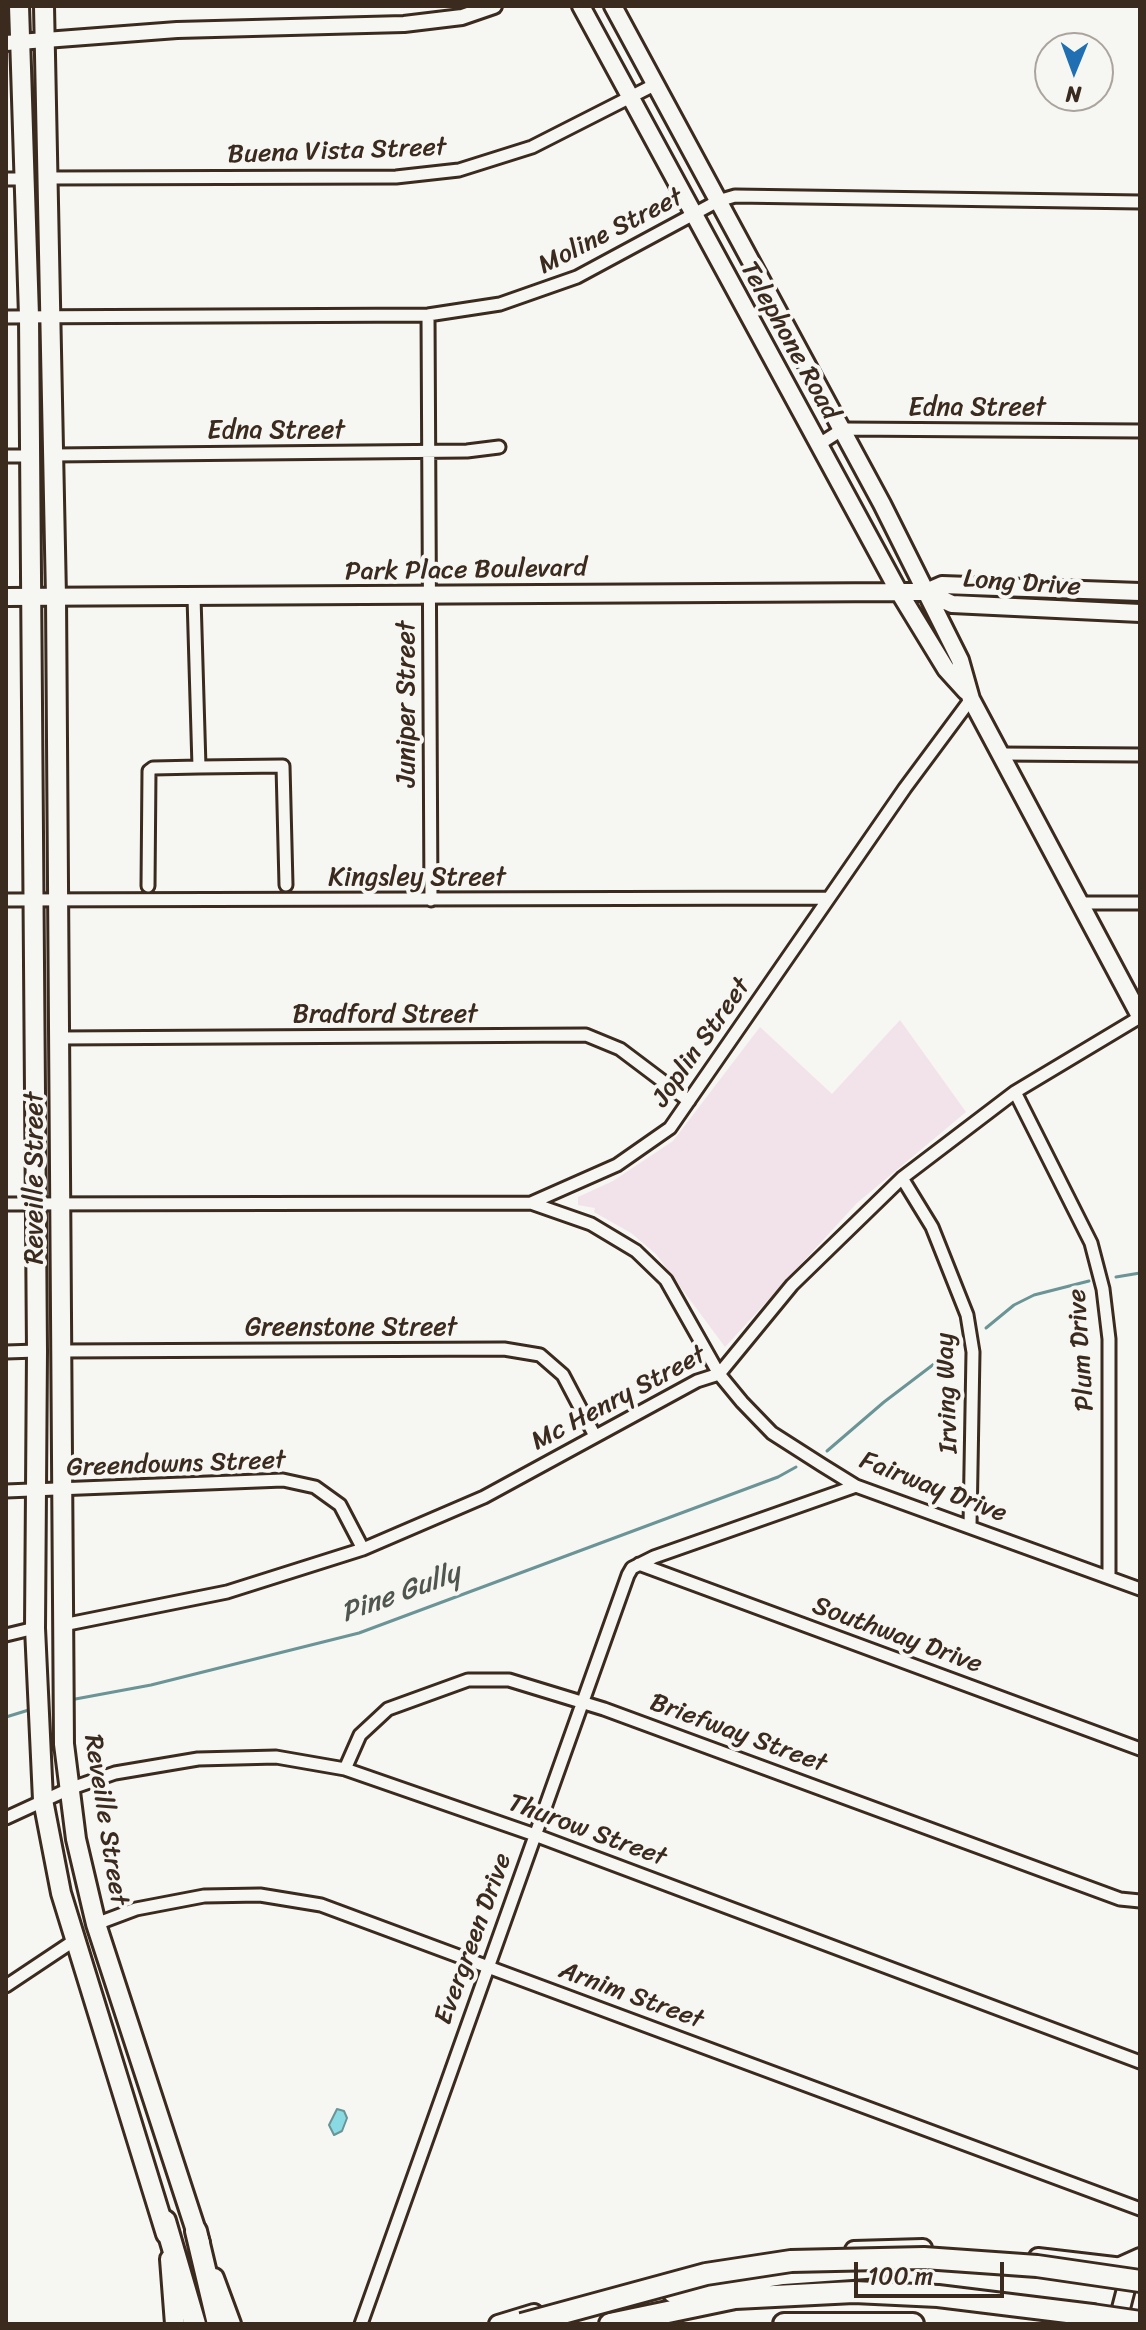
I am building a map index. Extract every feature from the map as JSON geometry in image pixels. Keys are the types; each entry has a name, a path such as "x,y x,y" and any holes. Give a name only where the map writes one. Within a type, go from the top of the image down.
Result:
{"highway":[{"path":"165,2221 195,2324"},
{"path":"196,2231 218,2324"},
{"path":"634,2317 656,2296 687,2288 783,2274 1015,2255"},
{"path":"522,2324 706,2274 791,2261 924,2258 1037,2266 1140,2281"},
{"path":"610,2324 735,2298 854,2292 938,2296 1140,2323"},
{"path":"784,2324 913,2324"}],"main road":[{"name":"Reveille Street","path":"19,6 14,42 26,179 29,316 37,1351 35,1628 43,1800 61,1893 165,2221 175,2324"},
{"name":"Reveille Street","path":"44,6 56,597 64,1712 69,1789 96,1924 196,2231 231,2324"},
{"name":"Telephone Road","path":"581,6 899,592 946,669 969,695"},
{"name":"Telephone Road","path":"613,6 843,429 960,660 969,695 1140,1016"},
{"path":"760,335 784,322"},
{"name":"Long Drive","path":"926,592 942,585 1140,592"},
{"name":"Long Drive","path":"926,592 952,604 1140,613"},
{"name":"Park Place Boulevard","path":"6,597 926,592"},
{"path":"1098,613 1099,592"},
{"path":"117,2072 140,2058"},
{"path":"498,2324 637,2283 772,2256 921,2248 1140,2269"},
{"path":"1120,2266 1140,2257"},
{"path":"1117,2324 1127,2285 1120,2266"}],"street":[{"path":"14,42 177,30 404,24 462,17 494,6"},
{"name":"Buena Vista Street","path":"49,178 396,177 459,170 532,147 656,84"},
{"path":"6,179 26,179"},
{"name":"Moline Street","path":"6,317 428,315 500,304 540,293 577,277 718,201 741,196 1140,202"},
{"name":"Juniper Street","path":"428,315 426,452 431,900"},
{"path":"818,445 843,429"},
{"name":"Edna Street","path":"843,429 1140,431"},
{"name":"Edna Street","path":"53,455 426,452 499,447"},
{"path":"6,456 30,456"},
{"path":"194,597 199,767"},
{"name":"Joplin Street","path":"6,1204 531,1203 617,1165 670,1128 969,695"},
{"path":"1000,754 1140,755"},
{"path":"148,886 149,771 153,768 283,766 286,885"},
{"name":"Kingsley Street","path":"6,900 828,898"},
{"path":"1079,903 1140,903"},
{"name":"Mc Henry Street","path":"63,1625 227,1592 363,1549 484,1497 697,1381 719,1374 792,1285 902,1178 1015,1092 1140,1016"},
{"name":"Bradford Street","path":"60,1038 586,1035 620,1049 689,1101"},
{"name":"Plum Drive","path":"1015,1092 1091,1243 1103,1289 1109,1339 1109,1577"},
{"name":"Irving Way","path":"902,1178 932,1227 967,1315 973,1352 970,1526"},
{"name":"Fairway Drive","path":"531,1203 591,1224 636,1251 666,1280 719,1374 772,1433 856,1486 1140,1589"},
{"name":"Greenstone Street","path":"62,1351 504,1349 540,1355 563,1375 595,1436"},
{"path":"6,1352 37,1351"},
{"name":"Greendowns Street","path":"6,1491 283,1480 315,1487 340,1505 363,1549"},
{"path":"639,1564 856,1486"},
{"name":"Evergreen Drive","path":"361,2324 628,1575 639,1564"},
{"name":"Southway Drive","path":"639,1564 1140,1749"},
{"path":"6,1635 35,1628"},
{"name":"Briefway Street","path":"345,1769 360,1735 381,1714 468,1680 509,1680 604,1709 1120,1899 1140,1901"},
{"name":"Thurow Street","path":"6,1818 69,1789 131,1769 216,1757 276,1757 345,1769 535,1835 1140,2062"},
{"name":"Arnim Street","path":"96,1924 136,1909 204,1896 260,1895 321,1905 1140,2209"},
{"path":"6,1986 75,1940"}],"shaded area":[{"path":"900,1020 966,1112 857,1203 725,1347 656,1254 631,1233 594,1212 595,1208 578,1205 578,1197 613,1181 673,1141 760,1027 832,1094"}],"water":[{"path":"337,2109 344,2111 347,2118 342,2131 334,2135 329,2125"}],"waterway":[{"name":"Pine Gully","path":"1116,1277 1140,1273"},
{"name":"Pine Gully","path":"986,1328 1014,1305 1034,1295 1089,1281"},
{"name":"Pine Gully","path":"827,1451 884,1402 959,1345"},
{"name":"Pine Gully","path":"70,1700 151,1685 359,1633 778,1477 796,1467"},
{"name":"Pine Gully","path":"6,1717 32,1709"}]}
